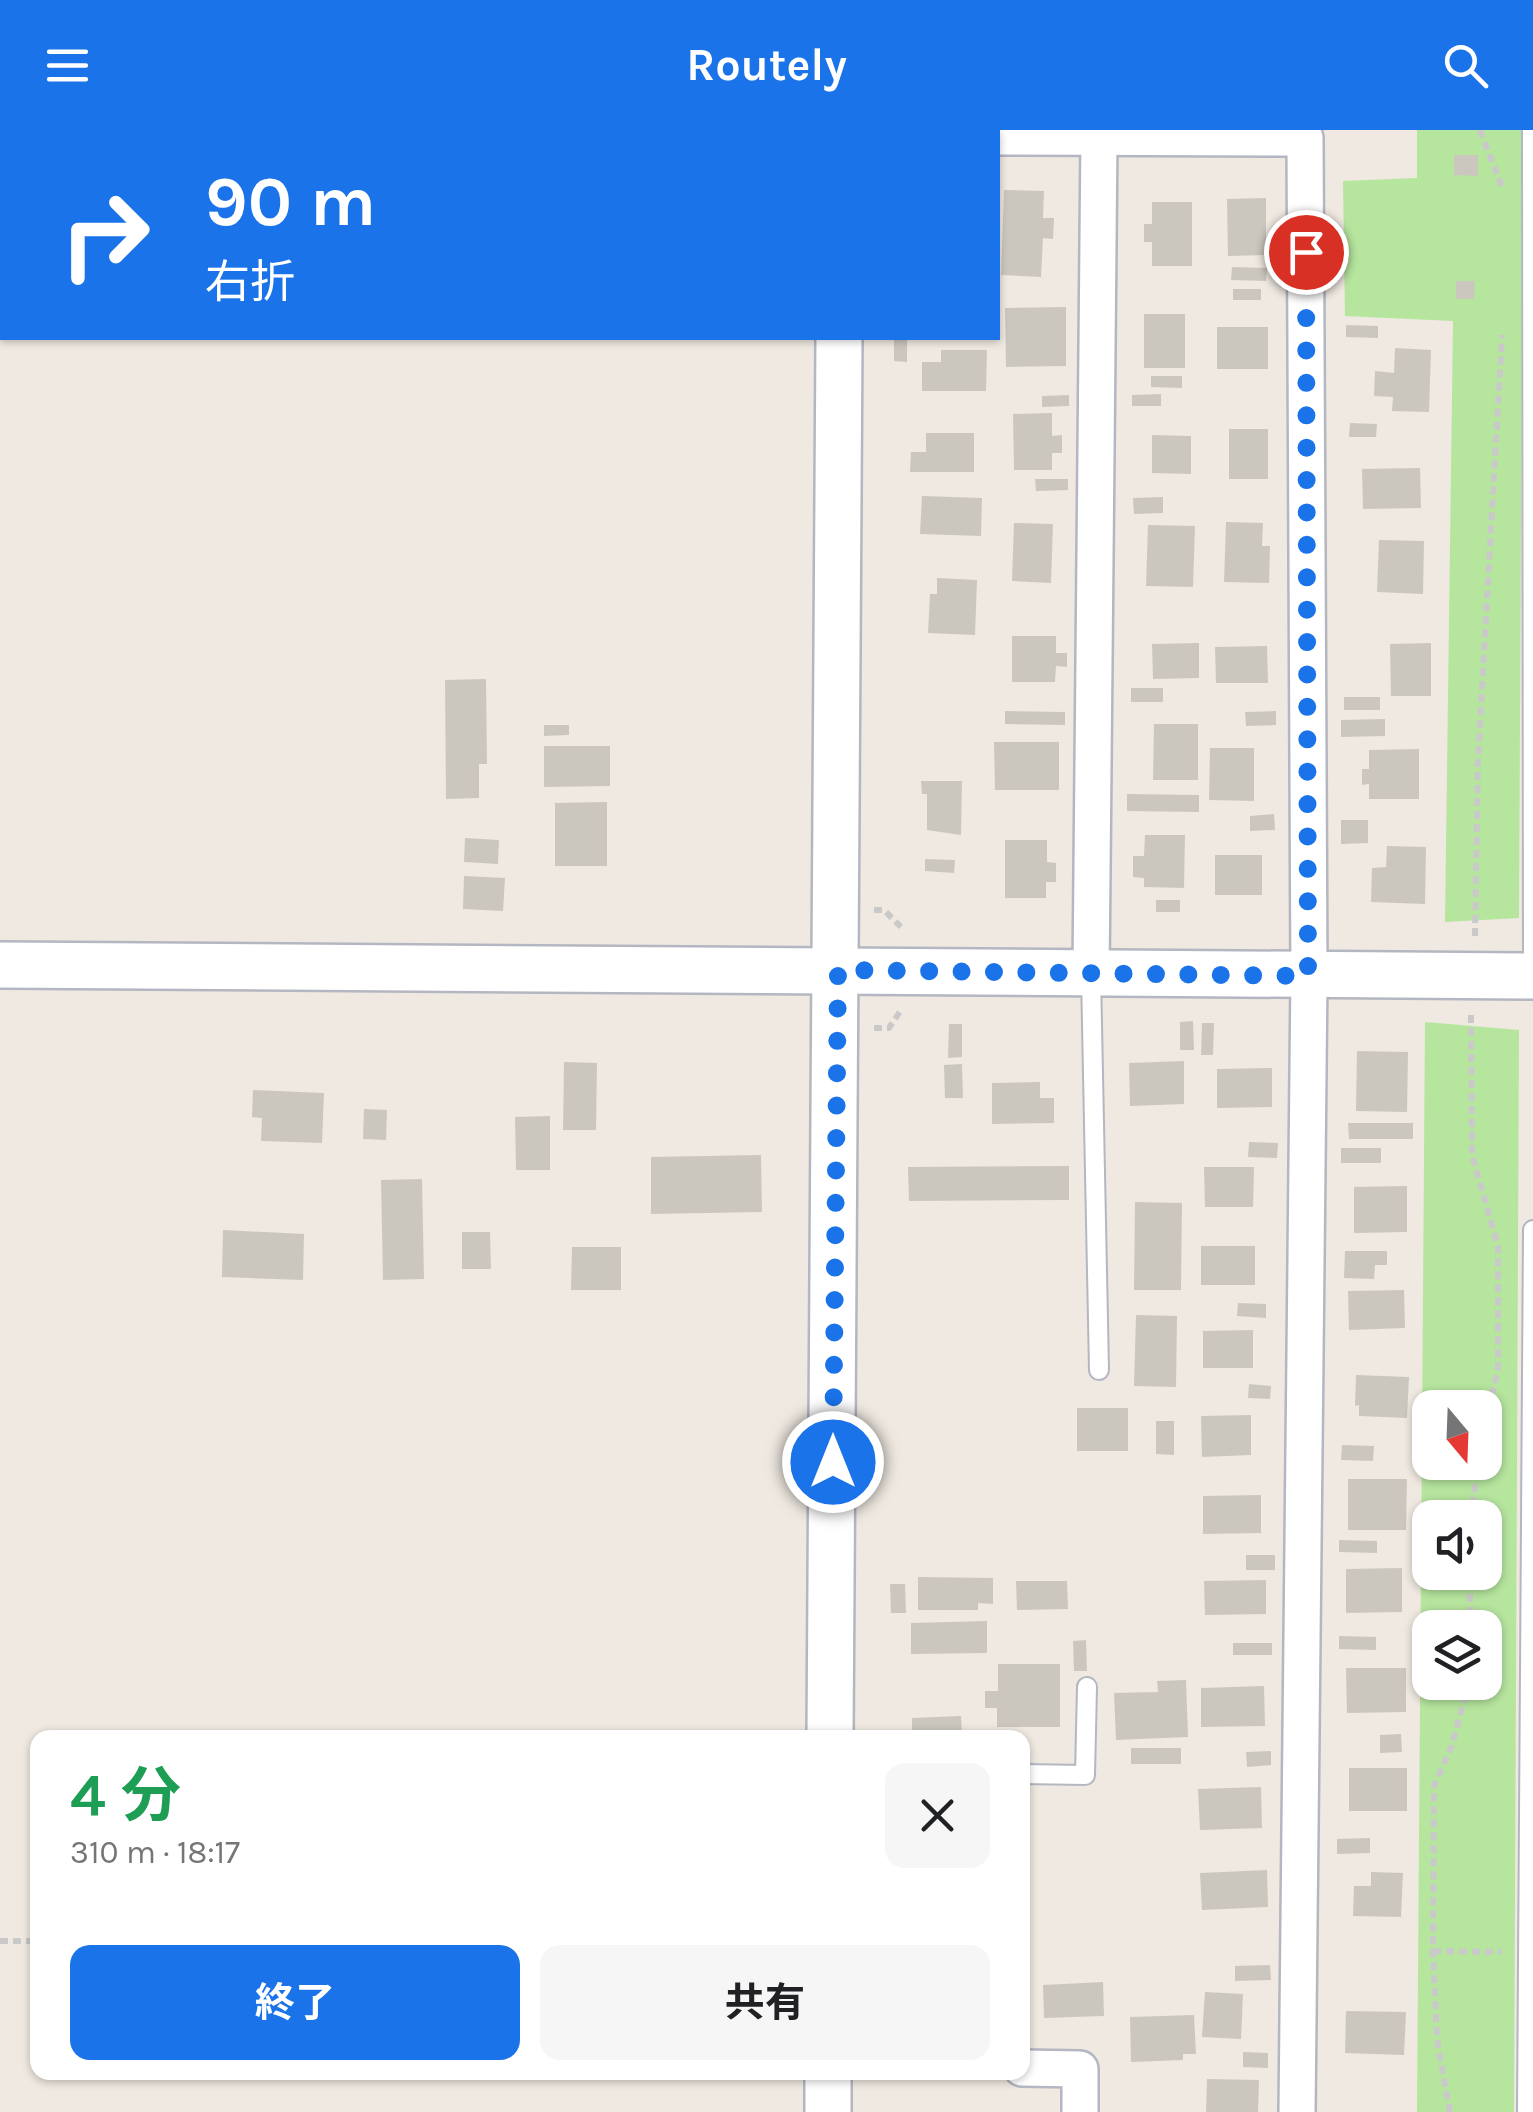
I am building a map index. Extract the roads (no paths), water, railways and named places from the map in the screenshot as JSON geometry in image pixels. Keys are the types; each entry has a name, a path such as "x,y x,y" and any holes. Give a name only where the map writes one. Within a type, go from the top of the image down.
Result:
{"street":[{"path":"1000,137 1305,134 1308,976 1297,2112"},
{"path":"1091,974 1120,135"},
{"path":"830,1730 838,970 839,340"},
{"path":"0,965 1533,977"},
{"path":"1030,2068 1080,2069 1080,2112"},
{"path":"828,2080 828,2112"}],"lane":[{"path":"1532,130 1533,977"},
{"path":"1091,974 1099,1370"},
{"path":"1527,2112 1533,1230"},
{"path":"1030,1774 1085,1776 1088,1687"}]}
